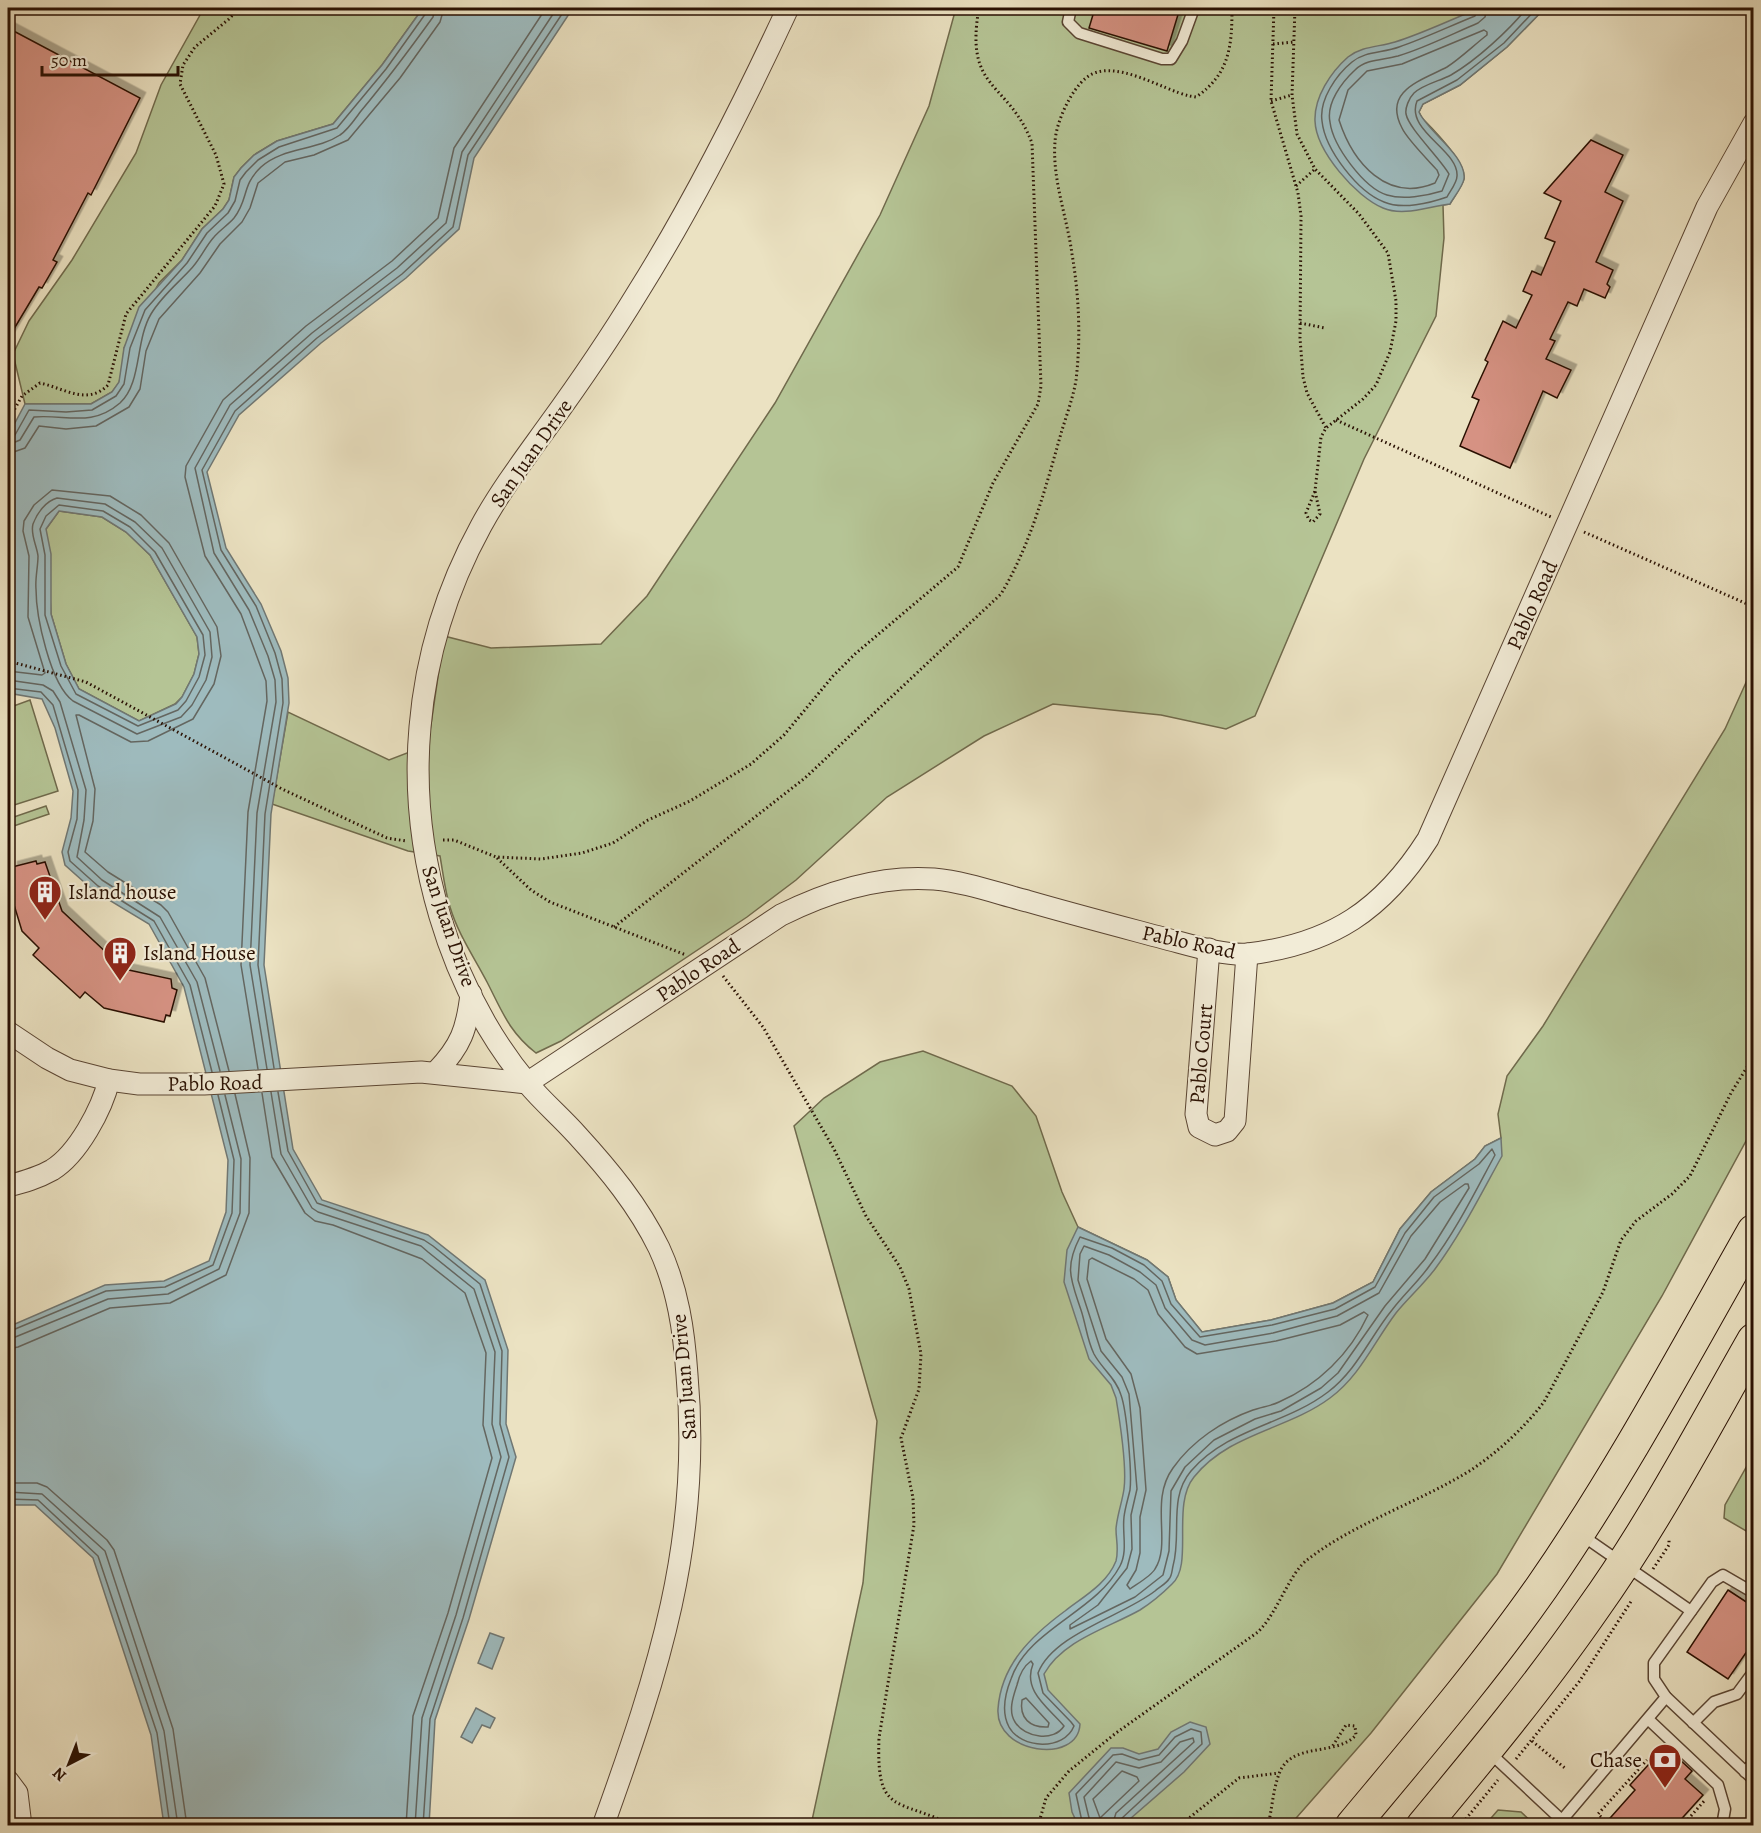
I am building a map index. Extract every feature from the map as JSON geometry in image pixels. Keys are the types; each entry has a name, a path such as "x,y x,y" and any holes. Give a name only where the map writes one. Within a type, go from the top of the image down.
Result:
{"main road":[{"path":"1352,1826 1434,1728 1518,1619 1578,1533 1637,1437 1754,1231"},
{"path":"1423,1826 1524,1704 1593,1609 1653,1518 1754,1340"}],"street":[{"name":"San Juan Drive","path":"603,1826 652,1685 665,1641 680,1568 690,1464 690,1404 684,1334 670,1276 637,1209 618,1180 527,1083 506,1055 471,994 436,903 423,840 418,772 425,688 433,647 459,570 482,523 592,364 642,286 703,181 752,86 788,8"},
{"name":"Pablo Road","path":"8,1032 70,1070 109,1080 139,1084 285,1081 436,1072 527,1083 781,915 811,900 853,886 908,879 964,884 1209,949 1247,954 1288,947 1335,930 1378,902 1410,869 1440,814 1707,207 1754,123"},
{"name":"Pablo Court","path":"1209,949 1196,1114 1199,1126 1205,1132 1215,1135 1227,1131 1235,1120 1247,954"},
{"path":"436,1072 451,1056 463,1037 468,1023 471,994"},
{"path":"8,1186 41,1176 66,1158 98,1111 109,1080"},
{"path":"8,1780 17,1793 21,1826"}],"lane":[{"path":"1071,8 1068,22 1079,33 1162,59 1171,59 1178,52 1194,8"},
{"path":"1578,1533 1691,1611"},
{"path":"1754,1593 1723,1575 1712,1582 1654,1663 1654,1679 1666,1697 1749,1776 1754,1762"},
{"path":"1693,1723 1714,1702 1737,1694 1754,1671"},
{"path":"1487,1750 1565,1823 1666,1697"},
{"path":"1649,1720 1718,1785 1725,1809 1722,1826"}],"path":[{"path":"8,421 22,396 40,383 88,397 100,393 108,385 126,314 215,206 224,184 223,177 216,155 182,92 180,76 183,65 195,47 239,8"},
{"path":"8,661 86,682 282,789 387,838 454,840 496,857 541,859 597,849 733,776 784,735 825,684 855,654 958,567 993,483 1038,404 1041,386 1032,143 1028,131 978,64 974,36 979,8"},
{"path":"614,927 805,778 1001,594 1011,577 1042,501 1076,382 1078,310 1072,254 1056,162 1057,128 1073,95 1087,77 1097,73 1110,70 1129,74 1196,97 1206,91 1225,69 1229,56 1232,8"},
{"path":"1274,8 1271,101 1296,186 1302,243 1300,323 1303,377 1307,393 1326,428"},
{"path":"1295,8 1292,95 1297,134 1316,169 1359,214 1388,253 1396,301 1396,321 1390,352 1376,385 1326,428 1321,437 1315,491 1306,513 1309,520 1313,522 1320,514 1315,491"},
{"path":"1272,44 1294,42"},
{"path":"1271,101 1292,95"},
{"path":"1296,186 1316,169"},
{"path":"1300,323 1325,328"},
{"path":"1336,420 1754,607"},
{"path":"496,857 531,890 550,902 708,963 723,976 764,1027 834,1149 867,1216 887,1244 909,1290 921,1354 920,1389 901,1438 913,1498 914,1525 879,1738 878,1773 883,1789 893,1800 906,1808 954,1826"},
{"path":"1038,1826 1046,1798 1069,1771 1116,1733 1258,1632 1269,1621 1294,1576 1306,1561 1363,1526 1470,1470 1505,1443 1536,1413 1603,1292 1621,1240 1636,1221 1672,1194 1690,1176 1731,1093 1754,1056"},
{"path":"1268,1826 1279,1773 1294,1757 1305,1751 1332,1747 1352,1739 1356,1735 1354,1726 1346,1725 1332,1747"},
{"path":"1532,1741 1566,1769"},
{"path":"1611,1826 1598,1814 1647,1760"},
{"path":"1179,1826 1239,1778 1279,1773"},
{"path":"1682,1826 1706,1800"}],"green space":[{"path":"204,8 423,8 382,65 333,124 277,141 254,155 241,168 234,177 229,200 223,209 202,229 182,260 159,283 124,348 119,383 112,392 91,404 25,404 13,354 29,321 72,260 136,153 161,85"},
{"path":"956,8 1545,8 1507,47 1460,85 1423,104 1419,112 1455,156 1464,172 1463,182 1450,204 1443,205 1444,238 1436,316 1364,459 1255,716 1226,729 1161,715 1053,704 984,736 887,797 796,880 747,917 561,1041 536,1053 519,1037 507,1020 462,936 448,901 440,856 408,851 272,804 288,712 389,760 428,745 444,636 491,648 601,644 647,596 775,403 880,215 929,106"},
{"path":"59,511 102,517 126,532 150,555 197,637 199,654 194,674 182,697 175,704 139,721 79,689 66,664 51,614 46,529"},
{"path":"1753,667 1753,1128 1662,1296 1497,1574 1371,1733 1290,1825 811,1825 863,1583 877,1421 794,1126 824,1098 880,1062 923,1051 1012,1086 1036,1116 1062,1192 1078,1227 1147,1260 1168,1277 1176,1300 1202,1332 1271,1320 1333,1303 1373,1282 1400,1229 1431,1192 1475,1159 1485,1146 1501,1138 1498,1114 1507,1076 1543,1026 1725,729"},
{"path":"30,700 58,791 8,807 8,708"},
{"path":"46,806 49,814 8,828 8,819"},
{"path":"1753,1455 1753,1535 1724,1518 1725,1505"},
{"path":"1498,1810 1521,1812 1535,1825 1485,1825"}],"water":[{"path":"423,8 573,8 474,158 459,229 406,278 321,343 239,415 207,472 226,548 261,604 281,651 288,678 289,703 271,814 264,965 293,1149 322,1200 428,1235 485,1280 508,1350 506,1424 516,1457 469,1619 435,1720 429,1825 164,1825 151,1735 93,1558 35,1505 8,1505 8,1327 105,1285 164,1281 209,1261 226,1212 228,1160 184,987 149,924 94,891 65,865 62,852 71,818 73,791 55,728 42,699 8,693 8,436 25,404 91,404 112,392 119,382 124,348 139,307 182,260 202,229 223,209 229,200 234,177 241,168 254,155 277,141 333,124 382,65","holes":["59,511 102,517 126,532 150,555 197,637 199,654 194,674 182,697 176,704 139,721 79,689 66,664 51,614 51,554 46,529"]},
{"path":"1480,8 1545,8 1507,47 1460,85 1423,104 1419,112 1453,153 1463,170 1463,182 1450,204 1408,211 1383,208 1350,184 1322,146 1315,121 1317,103 1321,94 1336,70 1353,53 1406,38"},
{"path":"1501,1138 1502,1156 1453,1242 1430,1275 1396,1313 1350,1380 1330,1398 1313,1409 1241,1441 1208,1462 1194,1477 1187,1489 1184,1503 1181,1563 1178,1575 1172,1584 1140,1610 1087,1636 1052,1662 1044,1674 1048,1690 1080,1724 1076,1737 1066,1745 1052,1749 1037,1749 1009,1736 1001,1724 998,1709 1000,1693 1012,1665 1030,1641 1107,1577 1117,1557 1116,1529 1123,1494 1125,1468 1116,1398 1111,1385 1089,1359 1064,1282 1067,1250 1078,1227 1147,1260 1168,1277 1176,1300 1202,1332 1271,1320 1333,1303 1373,1282 1400,1229 1431,1192 1475,1159 1485,1146"},
{"path":"490,1633 504,1638 492,1669 478,1663"},
{"path":"476,1708 495,1718 490,1728 482,1725 472,1743 461,1737"},
{"path":"1190,1722 1206,1727 1210,1744 1184,1772 1123,1825 1078,1825 1072,1812 1069,1793 1111,1748 1123,1748 1139,1754 1158,1749 1171,1732"}],"building":[{"path":"1095,8 1180,8 1167,51 1089,28"},
{"path":"8,28 140,98 91,195 88,193 53,260 57,262 8,339"},
{"path":"1591,140 1623,155 1605,192 1623,201 1596,262 1613,270 1607,284 1610,287 1605,298 1584,289 1577,306 1568,302 1550,339 1555,341 1546,359 1571,370 1557,398 1543,391 1510,468 1460,446 1479,400 1472,397 1488,362 1485,360 1503,321 1516,328 1532,295 1523,291 1532,271 1541,275 1555,242 1545,238 1561,201 1544,193"},
{"path":"36,861 37,864 45,862 62,911 124,969 171,979 172,988 177,990 170,1016 166,1015 164,1022 104,1008 85,992 80,998 33,955 39,948 22,931 8,885 8,872 12,871 12,867"},
{"path":"1728,1590 1754,1607 1754,1641 1728,1679 1687,1652"},
{"name":"Chase","path":"1679,1759 1692,1771 1685,1779 1703,1795 1675,1826 1603,1826 1635,1790 1630,1785 1650,1763 1659,1770 1665,1762 1671,1768"}],"place":[{"name":"Island house","path":"45,921"},
{"name":"Island House","path":"120,982"},
{"name":"Chase","path":"1665,1789"}]}
